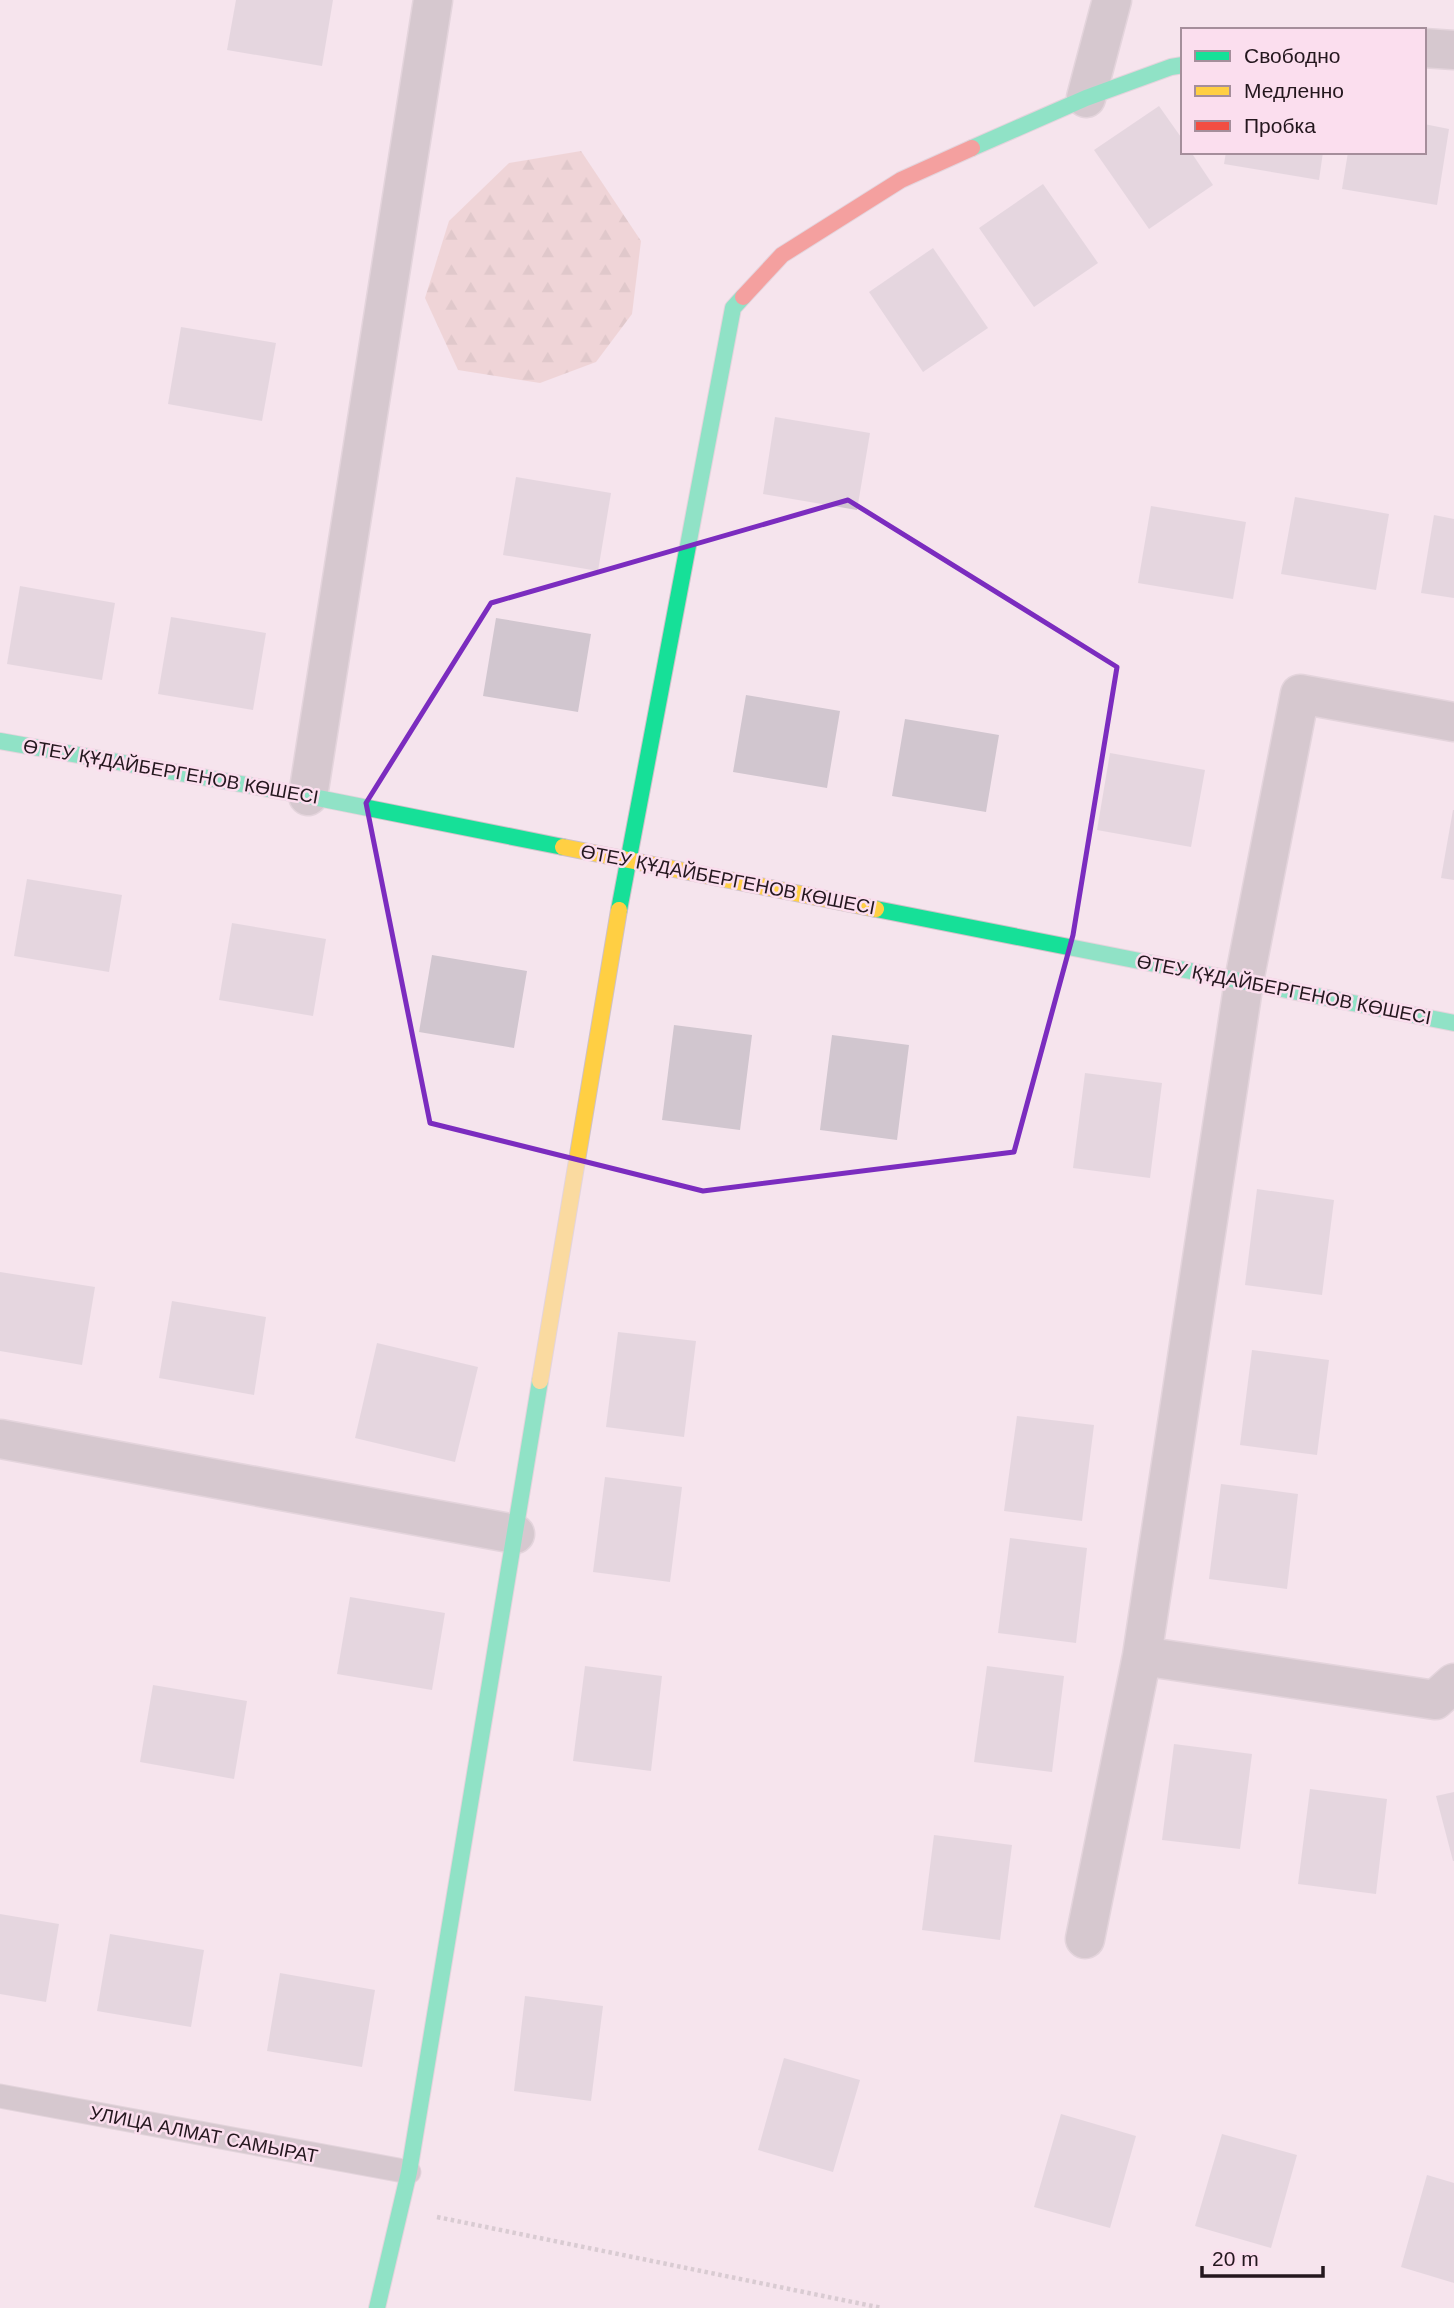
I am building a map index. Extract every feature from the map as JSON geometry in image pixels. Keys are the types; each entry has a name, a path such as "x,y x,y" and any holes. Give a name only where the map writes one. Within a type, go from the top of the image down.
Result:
{"street":[{"path":"308,796 433,0"},
{"path":"1087,98 1112,0"},
{"path":"1426,48 1454,50"},
{"path":"377,2308 409,2172 627,859 733,308 782,254 901,180 1087,98 1181,65"},
{"path":"1085,1939 1142,1656 1244,982 1300,694 1454,722"},
{"name":"ӨТЕУ ҚҰДАЙБЕРГЕНОВ КӨШЕСІ","path":"0,741 308,796 1454,1023"},
{"path":"0,1439 515,1534"},
{"path":"1142,1656 1435,1700 1454,1683"}],"lane":[{"name":"УЛИЦА АЛМАТ САМЫРАТ","path":"0,2096 409,2172"}],"path":[{"path":"400,2209 882,2308"}],"highlighted area":[{"path":"848,500 1117,667 1073,935 1014,1152 703,1191 430,1123 366,803 491,603"}],"green space":[{"path":"581,151 641,241 632,314 596,362 540,383 458,370 425,298 449,221 509,163"}],"building":[{"path":"236,0 333,0 322,66 227,50"},
{"path":"1159,106 1181,137 1181,154 1192,154 1213,185 1149,229 1094,150"},
{"path":"1426,124 1449,129 1437,205 1342,189 1348,154 1426,154"},
{"path":"1226,154 1323,154 1319,180 1224,164"},
{"path":"1043,184 1098,263 1034,307 979,228"},
{"path":"933,248 988,328 923,372 869,292"},
{"path":"181,327 276,343 262,421 168,404"},
{"path":"775,417 870,433 857,510 763,494"},
{"path":"516,477 611,493 598,571 503,555"},
{"path":"1295,497 1389,514 1376,590 1281,574"},
{"path":"1151,506 1246,522 1233,599 1138,583"},
{"path":"1434,515 1454,519 1454,598 1421,593"},
{"path":"20,586 115,603 102,680 7,664"},
{"path":"171,617 266,633 253,710 158,694"},
{"path":"496,618 591,634 578,712 483,696"},
{"path":"746,695 840,711 827,788 733,772"},
{"path":"905,719 999,735 986,812 892,796"},
{"path":"1110,753 1205,770 1191,847 1097,830"},
{"path":"1454,810 1454,880 1441,878"},
{"path":"27,879 122,895 109,972 14,956"},
{"path":"232,923 326,939 313,1016 219,1000"},
{"path":"432,955 527,971 514,1048 419,1032"},
{"path":"674,1025 752,1035 740,1130 662,1120"},
{"path":"832,1035 909,1045 897,1140 820,1130"},
{"path":"1085,1073 1162,1083 1150,1178 1073,1168"},
{"path":"1257,1189 1334,1200 1322,1295 1245,1285"},
{"path":"0,1272 95,1287 82,1365 0,1351"},
{"path":"172,1301 266,1317 254,1395 159,1378"},
{"path":"618,1332 696,1341 684,1437 606,1427"},
{"path":"377,1343 478,1367 455,1462 355,1438"},
{"path":"1252,1350 1329,1360 1317,1455 1240,1445"},
{"path":"1017,1416 1094,1425 1082,1521 1004,1511"},
{"path":"605,1477 682,1487 670,1582 593,1572"},
{"path":"1221,1484 1298,1494 1287,1589 1209,1579"},
{"path":"1010,1538 1087,1548 1076,1643 998,1633"},
{"path":"350,1597 445,1613 432,1690 337,1674"},
{"path":"585,1666 662,1676 651,1771 573,1761"},
{"path":"987,1666 1064,1676 1052,1772 974,1762"},
{"path":"153,1685 247,1701 234,1779 140,1762"},
{"path":"1174,1744 1252,1754 1240,1849 1162,1840"},
{"path":"1310,1789 1387,1799 1376,1894 1298,1884"},
{"path":"1454,1792 1454,1861 1453,1861 1436,1796"},
{"path":"934,1835 1012,1845 1000,1940 922,1930"},
{"path":"0,1914 59,1924 46,2002 0,1994"},
{"path":"110,1934 204,1950 191,2027 97,2011"},
{"path":"280,1973 375,1990 362,2067 267,2051"},
{"path":"525,1996 603,2006 591,2101 514,2091"},
{"path":"784,2058 860,2080 833,2172 758,2150"},
{"path":"1061,2114 1136,2136 1110,2228 1034,2207"},
{"path":"1222,2134 1297,2155 1271,2248 1195,2226"},
{"path":"1427,2175 1454,2183 1454,2283 1401,2267"}],"traffic: fast":[{"path":"972,148 1086,98 1181,65"},
{"path":"619,910 733,308 743,297"},
{"path":"0,741 308,796 563,847"},
{"path":"876,909 1454,1023"},
{"path":"377,2308 409,2172 540,1381"}],"traffic: slow":[{"path":"563,847 876,909"},
{"path":"540,1381 619,910"}],"traffic: jam":[{"path":"743,297 782,255 901,180 972,148"}]}
